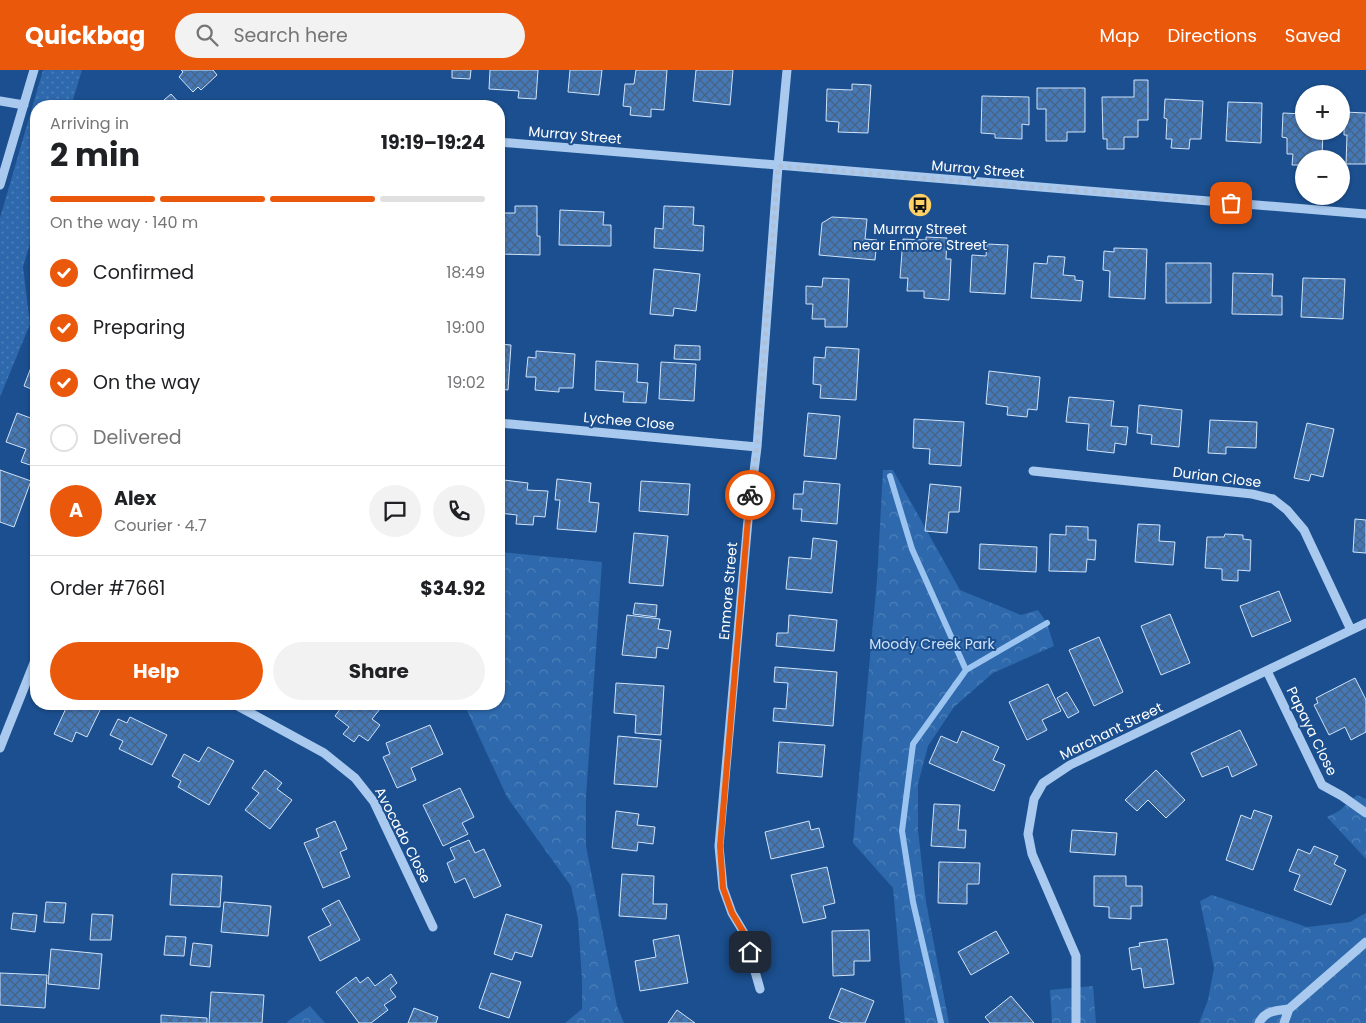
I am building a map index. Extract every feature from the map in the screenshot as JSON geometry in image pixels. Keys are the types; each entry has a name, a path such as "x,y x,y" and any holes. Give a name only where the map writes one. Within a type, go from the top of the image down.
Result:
{"street":[{"path":"0,185 34,70"},
{"name":"Enmore Street","path":"760,989 744,933 732,913 723,888 720,846 748,520 757,447 787,70"},
{"path":"0,101 24,105"},
{"name":"Murray Street","path":"505,143 1366,214"},
{"name":"Lychee Close","path":"505,424 757,447"},
{"name":"Durian Close","path":"1032,471 1252,494 1273,499 1287,510 1304,530 1351,630"},
{"name":"Marchant Street","path":"1076,1023 1076,956 1032,854 1028,834 1034,799 1043,783 1070,765 1366,623"},
{"name":"Papaya Close","path":"1267,671 1322,785 1366,813"},
{"path":"0,748 30,673"},
{"name":"Avocado Close","path":"245,710 324,753 355,778 374,802 433,927"},
{"path":"1284,1023 1289,1009 1366,942"},
{"path":"1259,1023 1267,1013 1289,1009"}],"green space":[{"path":"43,70 82,70 73,100 34,100"},
{"path":"30,115 30,244 23,267 30,324 0,397 0,218"},
{"name":"Moody Creek Park","path":"883,470 893,470 960,590 1021,615 1038,610 1047,623 1054,646 993,673 954,707 928,746 918,784 918,830 926,902 949,1023 905,1023 893,888 853,843 877,580"},
{"path":"505,553 602,562 586,797 586,846 617,1006 624,1023 565,1023 582,1009 578,919 571,886 507,797 467,710 505,710"},
{"path":"1357,795 1366,799 1366,859 1327,817 1339,811"},
{"path":"1212,895 1307,927 1350,922 1366,913 1366,1023 1199,1023 1208,1000 1214,968 1200,901"},
{"path":"1093,986 1096,1023 1052,1023 1050,990"},
{"path":"310,1006 325,1023 287,1023 288,1021"}],"building":[{"path":"181,70 213,70 217,75 201,90 198,87 193,92 179,77 183,72"},
{"path":"452,70 471,70 470,79 452,78"},
{"path":"490,70 538,70 536,99 518,98 519,91 489,89"},
{"path":"570,70 602,70 599,95 568,92"},
{"path":"636,70 667,70 664,110 651,109 651,117 630,115 631,107 623,106 625,84 634,84"},
{"path":"696,70 733,70 730,105 693,101"},
{"path":"1134,80 1148,80 1148,120 1138,120 1138,137 1124,137 1124,149 1107,149 1107,139 1103,139 1102,97 1134,97"},
{"path":"852,84 871,85 868,133 838,132 839,122 826,121 827,89 852,90"},
{"path":"1037,88 1085,88 1085,132 1067,132 1067,141 1046,141 1046,109 1037,109"},
{"path":"171,94 176,100 164,100"},
{"path":"982,96 1029,97 1029,125 1022,124 1022,139 995,138 995,134 981,133"},
{"path":"1165,99 1203,101 1201,139 1190,139 1189,149 1171,148 1172,139 1166,139"},
{"path":"1228,102 1262,103 1261,143 1226,141"},
{"path":"1350,112 1366,113 1366,164 1350,164 1350,150 1346,150 1347,140 1350,140"},
{"path":"1283,113 1295,114 1295,140 1323,140 1322,150 1295,150 1295,165 1292,165 1293,154 1287,154 1287,138 1282,137"},
{"path":"515,206 537,206 537,236 540,236 540,255 505,254 505,213 515,213"},
{"path":"664,206 694,207 693,225 704,226 703,251 654,248 655,228 663,229"},
{"path":"560,210 604,212 603,225 611,225 611,246 559,245"},
{"path":"832,217 867,219 865,239 877,240 875,260 819,255 822,223"},
{"path":"926,237 947,238 946,259 951,259 949,300 924,298 924,291 907,291 908,278 900,278 903,239 926,240"},
{"path":"987,244 1008,245 1005,294 970,292 972,255 986,256"},
{"path":"1114,248 1147,249 1145,299 1109,297 1110,271 1103,270 1104,251 1114,252"},
{"path":"1048,256 1065,257 1063,275 1075,276 1075,280 1083,281 1081,301 1031,298 1034,263 1047,264"},
{"path":"1166,263 1211,263 1211,303 1166,303"},
{"path":"654,269 700,274 696,311 674,308 673,316 650,314"},
{"path":"1233,273 1273,274 1272,296 1282,296 1282,315 1232,314"},
{"path":"823,278 849,279 847,327 825,327 825,319 812,319 813,304 806,304 806,286 822,287"},
{"path":"1303,278 1345,279 1343,319 1301,317"},
{"path":"505,344 511,345 508,390 505,390"},
{"path":"675,345 700,346 700,360 674,359"},
{"path":"826,347 859,349 856,400 820,398 821,385 813,384 814,357 825,358"},
{"path":"536,351 575,354 573,388 559,388 559,392 535,390 536,377 526,377 528,357 536,358"},
{"path":"596,361 638,364 637,382 648,383 646,403 623,402 624,392 595,390"},
{"path":"661,362 696,364 694,401 659,399"},
{"path":"30,370 30,388 24,386"},
{"path":"989,371 1040,377 1037,410 1028,409 1027,417 1007,415 1008,407 986,404"},
{"path":"1069,397 1114,401 1111,426 1128,427 1126,445 1115,443 1114,453 1087,450 1089,424 1066,422"},
{"path":"1139,405 1182,410 1179,447 1151,444 1152,435 1137,433"},
{"path":"17,413 30,418 30,465 21,462 26,449 6,442"},
{"path":"808,413 840,416 836,459 804,456"},
{"path":"914,419 964,422 961,466 929,464 930,449 913,448"},
{"path":"1210,420 1257,422 1256,448 1226,447 1226,454 1208,453"},
{"path":"1307,423 1334,429 1323,477 1311,474 1309,481 1294,478"},
{"path":"0,470 30,481 30,484 14,527 0,522"},
{"path":"557,479 591,483 589,502 599,503 596,532 557,529 560,500 555,500"},
{"path":"505,480 528,483 527,490 548,491 545,517 534,516 533,525 516,524 517,515 505,514"},
{"path":"641,481 690,484 688,515 639,511"},
{"path":"804,481 840,484 837,524 801,521 802,509 793,509 794,494 803,494"},
{"path":"930,484 961,487 959,512 949,512 947,533 925,531"},
{"path":"1355,519 1366,520 1366,553 1353,552"},
{"path":"1138,524 1160,525 1159,541 1175,542 1173,565 1135,562"},
{"path":"1066,526 1088,527 1088,540 1096,540 1095,560 1087,559 1086,572 1049,571 1050,534 1066,535"},
{"path":"634,533 668,536 663,586 629,583"},
{"path":"1225,534 1243,535 1243,539 1251,540 1250,571 1238,570 1238,581 1222,580 1222,569 1205,568 1207,537 1224,537"},
{"path":"813,538 837,541 832,593 786,589 789,557 811,559"},
{"path":"980,544 1037,547 1036,572 979,569"},
{"path":"1279,591 1291,621 1252,637 1240,606"},
{"path":"635,603 657,605 656,617 633,614"},
{"path":"1170,614 1190,663 1161,675 1141,626"},
{"path":"627,615 660,619 658,629 671,631 668,649 657,647 656,658 622,655"},
{"path":"789,615 837,620 834,651 776,646 777,633 788,633"},
{"path":"1099,637 1123,692 1094,706 1069,650"},
{"path":"775,667 837,672 833,726 773,721 774,708 786,709 788,683 774,682"},
{"path":"1355,678 1366,700 1366,732 1351,740 1345,727 1329,735 1314,705 1318,703 1316,698"},
{"path":"616,683 664,686 661,735 635,733 636,715 614,713"},
{"path":"1048,684 1061,711 1042,720 1047,730 1027,740 1009,702"},
{"path":"1067,692 1079,712 1068,718 1057,698"},
{"path":"65,710 100,710 87,737 76,732 72,742 54,734"},
{"path":"340,710 379,710 372,719 380,725 368,741 359,735 354,742 343,734 349,727 335,716"},
{"path":"130,717 167,735 152,765 119,749 123,741 110,735 118,719 127,723"},
{"path":"430,725 443,754 411,768 416,780 397,788 383,757 390,754 386,743"},
{"path":"1240,730 1257,765 1232,777 1228,766 1202,777 1191,753"},
{"path":"962,731 999,747 993,760 1005,765 994,791 929,763 941,736 957,743"},
{"path":"618,736 661,740 657,787 614,784"},
{"path":"779,742 825,745 822,777 777,773"},
{"path":"208,747 234,761 209,805 178,787 181,781 172,776 184,754 199,762"},
{"path":"265,770 282,783 277,789 292,800 270,829 245,810 259,793 252,788"},
{"path":"1156,770 1185,800 1166,818 1148,800 1137,811 1125,800"},
{"path":"460,788 474,817 462,823 468,834 443,846 423,805"},
{"path":"934,804 960,805 958,830 966,830 965,848 931,846"},
{"path":"1254,810 1272,816 1253,870 1226,860 1241,815 1251,819"},
{"path":"616,811 639,814 637,825 655,827 653,844 638,842 637,851 612,848"},
{"path":"335,821 347,849 340,852 350,877 323,888 304,843 319,837 316,829"},
{"path":"809,821 811,830 819,828 824,847 771,859 765,832"},
{"path":"1072,830 1117,833 1115,855 1070,852"},
{"path":"469,840 475,853 484,849 501,886 474,898 465,878 455,883 447,863 455,859 450,848"},
{"path":"1314,846 1338,856 1334,864 1346,870 1331,905 1294,890 1300,875 1289,871 1298,849 1310,854"},
{"path":"939,862 980,863 979,884 967,884 967,904 938,903"},
{"path":"827,867 835,903 823,906 826,918 803,923 791,875"},
{"path":"172,874 222,876 220,907 170,905"},
{"path":"622,874 654,876 653,904 667,904 666,919 619,916"},
{"path":"1094,876 1126,876 1126,886 1142,886 1142,906 1131,906 1131,919 1109,918 1109,907 1094,906"},
{"path":"339,900 360,940 320,961 308,937 331,925 322,909"},
{"path":"46,902 66,903 64,923 44,922"},
{"path":"224,902 271,906 268,936 221,932"},
{"path":"13,913 37,915 35,932 11,929"},
{"path":"92,914 113,915 111,940 90,940"},
{"path":"506,914 542,925 532,957 515,952 512,960 494,954"},
{"path":"869,930 870,961 854,961 854,975 833,976 832,931"},
{"path":"996,931 1009,953 971,975 958,952"},
{"path":"679,935 688,983 640,991 635,961 656,957 653,940"},
{"path":"166,936 186,937 184,956 164,955"},
{"path":"1167,939 1174,984 1144,988 1141,968 1132,970 1129,948 1140,946 1139,943"},
{"path":"193,943 212,945 210,967 190,965"},
{"path":"51,949 102,954 99,989 48,984"},
{"path":"0,973 47,975 45,1008 0,1005"},
{"path":"491,973 521,982 509,1018 479,1008"},
{"path":"391,974 397,983 390,989 396,997 384,1005 388,1010 371,1023 359,1023 336,992 356,977 360,983 368,977 375,986"},
{"path":"841,988 874,1001 865,1023 843,1023 829,1018"},
{"path":"211,992 264,995 262,1023 209,1023"},
{"path":"1011,996 1034,1023 990,1023 985,1017"},
{"path":"414,1008 438,1017 436,1023 408,1023"},
{"path":"677,1010 695,1023 668,1023"},
{"path":"161,1015 207,1018 207,1023 161,1023"}],"waterway":[{"path":"890,476 912,549 966,670"},
{"path":"941,1023 913,902 902,831 913,744 966,670 1047,623"}],"way so far":[{"path":"750,495 757,447 778,166 1231,203"}],"place":[{"name":"Murray Street near Enmore Street","path":"920,205"}],"route":[{"path":"750,495 720,846 723,888 732,913 744,933 750,952"}]}
